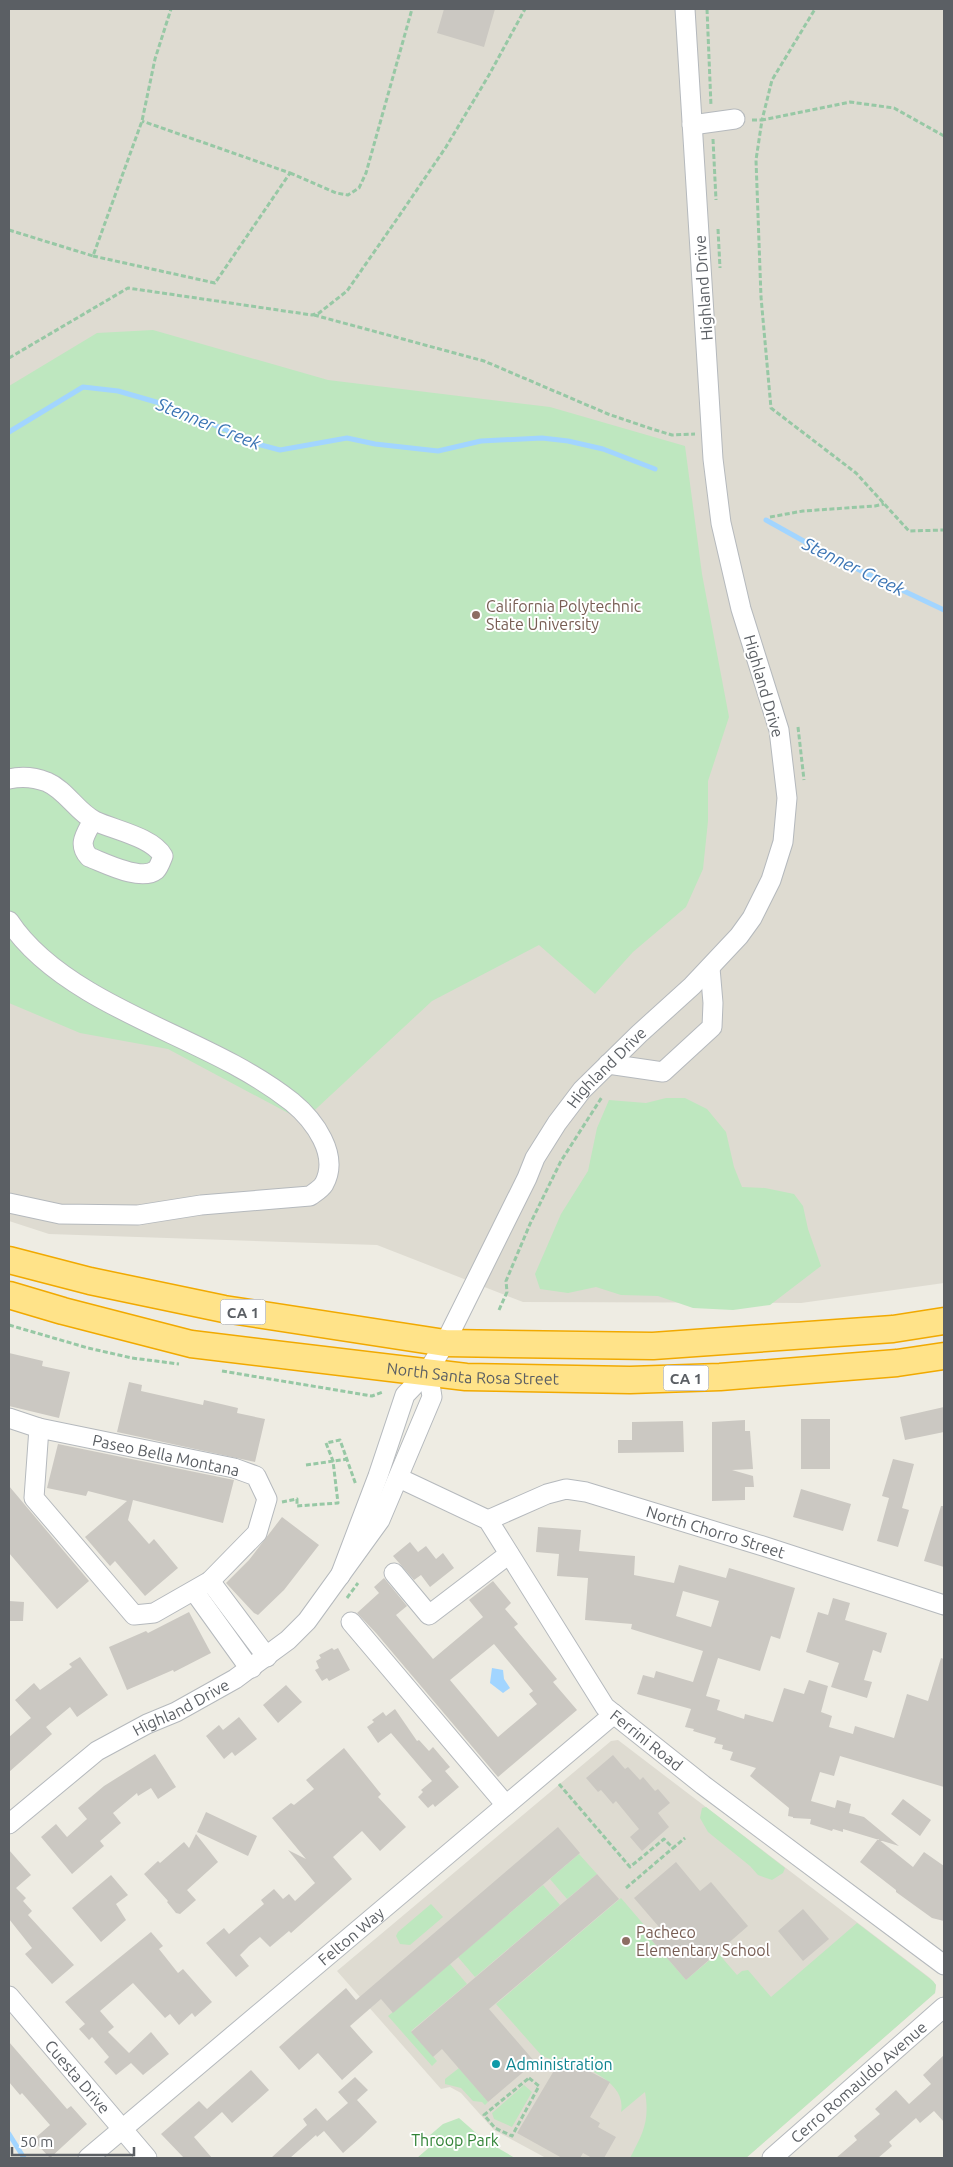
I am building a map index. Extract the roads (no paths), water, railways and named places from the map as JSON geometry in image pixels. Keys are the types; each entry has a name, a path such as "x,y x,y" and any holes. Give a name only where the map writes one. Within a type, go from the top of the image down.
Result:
{"highway":[{"name":"North Santa Rosa Street","path":"9,1260 90,1281 224,1309 445,1343 653,1346 893,1329 944,1321"},
{"name":"North Santa Rosa Street","path":"9,1295 192,1344 466,1377 630,1380 720,1377 897,1364 944,1356"}],"street":[{"name":"Highland Drive","path":"340,1576 378,1476 405,1395 428,1371 445,1343 527,1178 535,1158 557,1123 582,1090 710,968 739,936 752,918 771,880 784,842 787,798 779,730 741,609 721,523 713,459 713,433 684,9"},
{"path":"692,125 734,119"},
{"path":"9,779 22,776 48,782 92,820"},
{"path":"9,921 41,958 88,991 249,1074 292,1103 307,1118 326,1145 330,1166 324,1185 310,1196 201,1205 138,1215 60,1214 9,1203"},
{"path":"608,1064 663,1072 712,1027 713,1003 710,968"},
{"name":"Highland Drive","path":"9,1824 97,1751 147,1724 176,1712 235,1679 288,1640 307,1621 380,1520 432,1397 428,1371"},
{"name":"Paseo Bella Montana","path":"9,1418 40,1428 234,1468 256,1476 267,1499 256,1532 202,1586"},
{"path":"40,1428 34,1498 134,1615 154,1613 202,1586 259,1663"},
{"path":"399,1478 488,1520"},
{"name":"North Chorro Street","path":"488,1520 547,1494 566,1489 586,1492 756,1544 944,1605"},
{"name":"Ferrini Road","path":"488,1520 605,1707 703,1785 944,1965"},
{"path":"394,1573 430,1616 510,1554"},
{"path":"351,1622 506,1805"},
{"name":"Felton Way","path":"88,2158 614,1714"},
{"name":"Cuesta Drive","path":"9,1996 147,2158"},
{"name":"Cerro Romauldo Avenue","path":"772,2158 944,2007"}],"water":[{"path":"492,1668 503,1670 504,1679 510,1688 503,1693 490,1683"}],"waterway":[{"name":"Stenner Creek","path":"9,432 83,387 118,391 170,406 261,445 280,450 347,438 375,444 438,451 481,441 542,438 568,441 603,449 655,469"},
{"name":"Stenner Creek","path":"766,520 834,558 944,610"},
{"path":"9,2134 24,2158"}],"place":[{"name":"California Polytechnic State University","path":"476,615"},
{"name":"Pacheco Elementary School","path":"626,1941"},
{"name":"Administration","path":"496,2064"}],"park label":[{"name":"Throop Park","path":"455,2140"}]}
